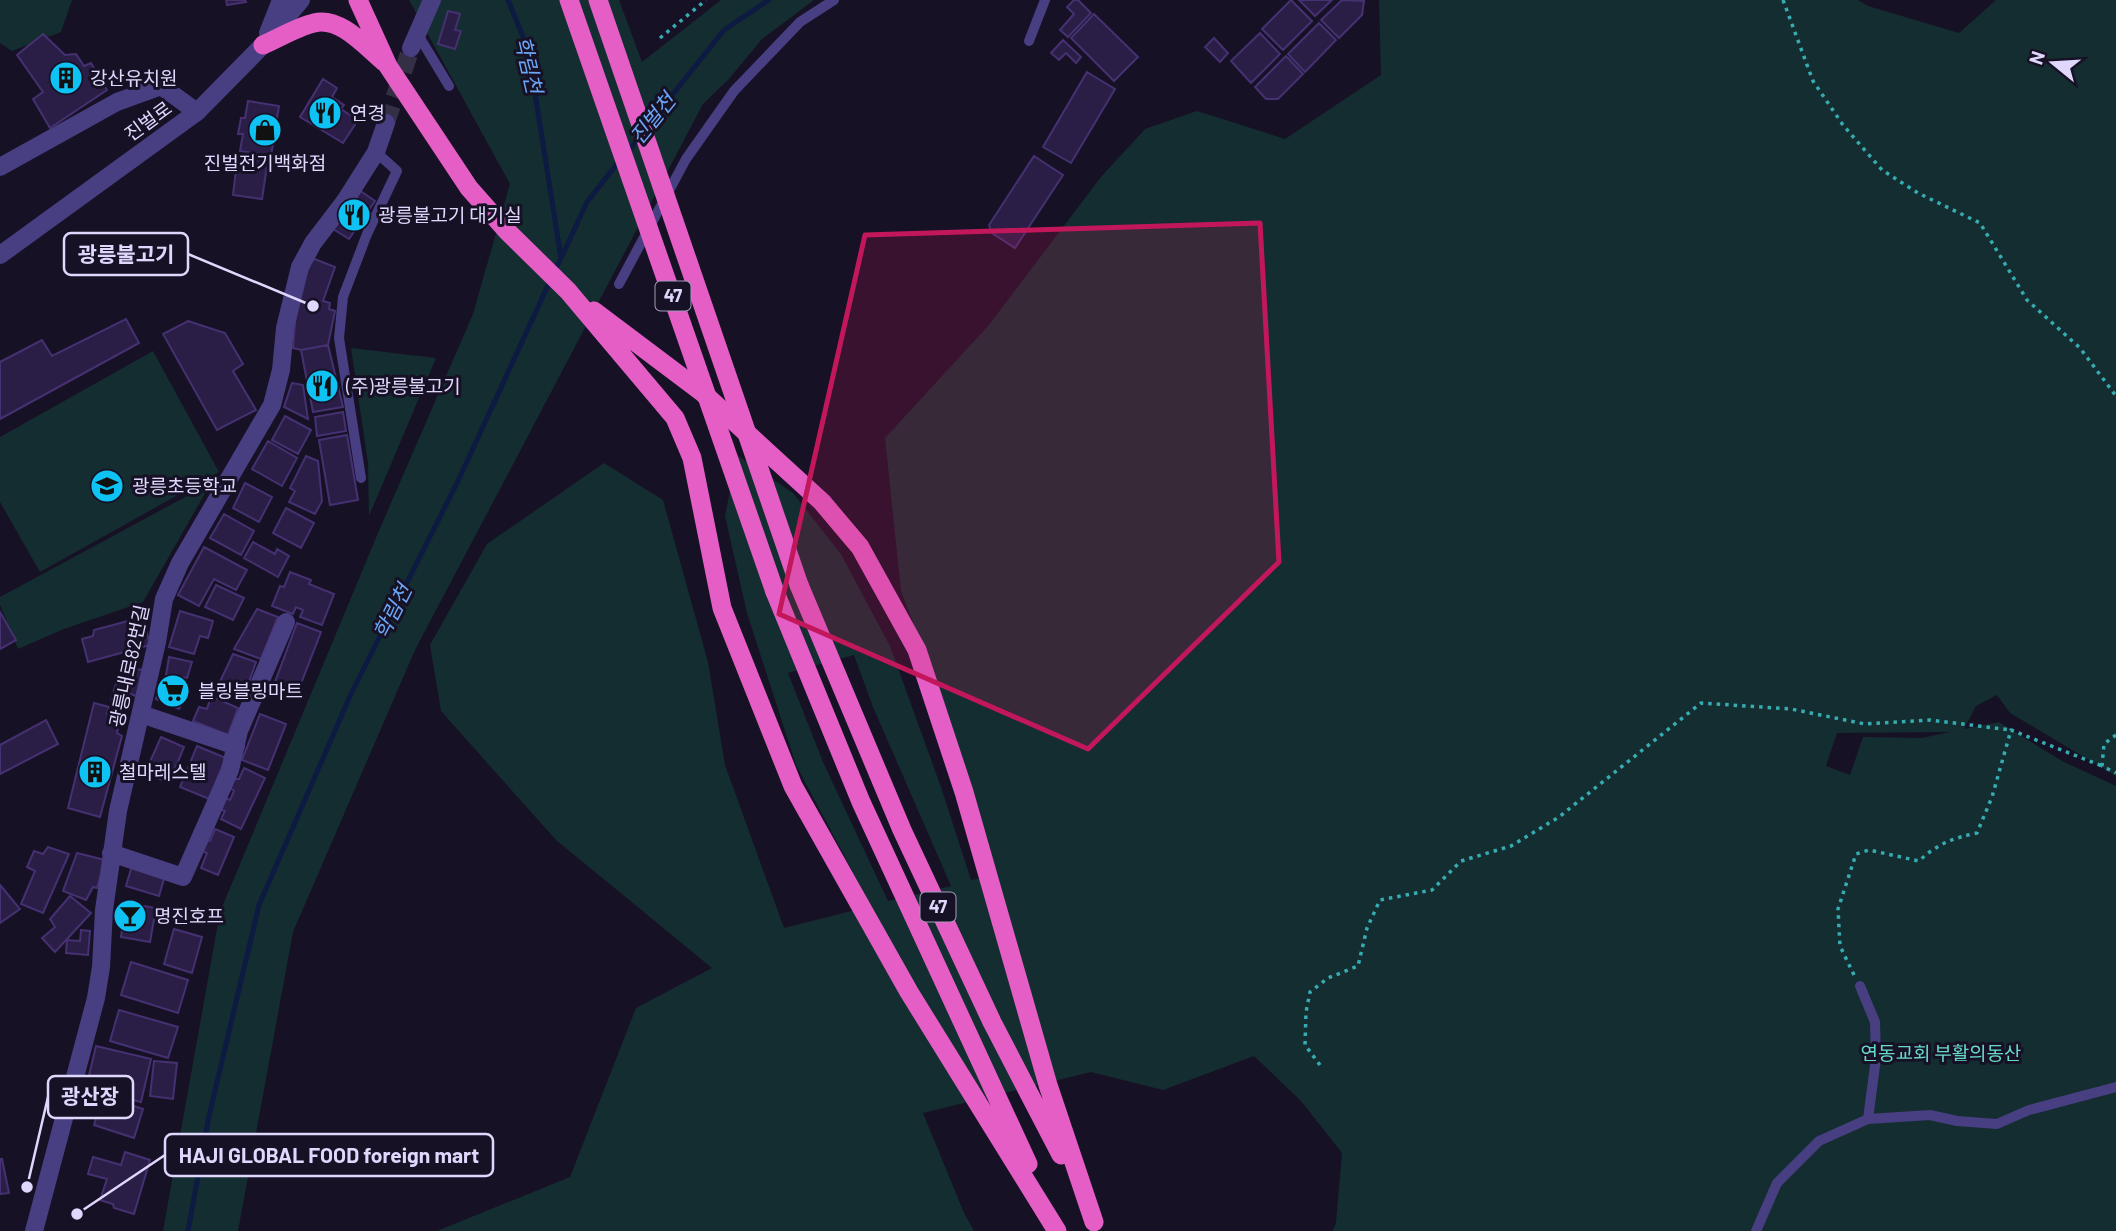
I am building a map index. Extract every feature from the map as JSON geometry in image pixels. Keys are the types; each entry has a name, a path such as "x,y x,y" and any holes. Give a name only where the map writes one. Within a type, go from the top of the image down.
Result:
{"highway":[{"path":"358,0 388,66 470,188 507,231 568,291 675,418 692,458 722,608 793,786 909,992 1058,1231"},
{"name":"47","path":"569,0 775,592 861,802 1058,1231"},
{"name":"47","path":"598,0 799,585 902,830 992,1022 1097,1226"},
{"path":"263,46 316,22 331,23 348,31 388,66"},
{"path":"568,291 703,393 822,502 860,547 917,650 964,792 1048,1085 1097,1226"}],"street":[{"path":"263,46 281,0"},
{"name":"진벌로","path":"0,255 197,112 263,46 301,0"},
{"path":"414,40 432,0"},
{"path":"0,167 117,102 161,86 197,112"},
{"name":"광릉내로82번길","path":"34,1231 96,998 118,810 164,599 180,564 272,405 282,370 285,328 300,267 313,243 345,201 376,152 386,123"},
{"path":"111,853 183,877 230,770 239,731 286,622"},
{"path":"141,714 236,746"}],"lane":[{"path":"619,285 686,159 734,91 800,22 834,0"},
{"path":"1029,41 1045,0"},
{"path":"414,40 449,86"},
{"path":"361,478 339,338 343,298 366,234 397,171 376,152"},
{"path":"1860,986 1875,1022 1876,1058 1868,1119"},
{"path":"1756,1231 1777,1183 1819,1141 1868,1119 1930,1115 1957,1121 1997,1124 2029,1110 2116,1087"}],"path":[{"path":"660,38 706,0"},
{"path":"1783,0 1813,81 1843,125 1882,170 1918,193 1980,223 2027,300 2080,348 2116,396"},
{"path":"1320,1065 1304,1045 1310,992 1328,978 1358,966 1367,928 1380,900 1432,890 1461,861 1511,846 1559,817 1700,703 1791,709 1865,724 1930,720 2011,730 2116,774"},
{"path":"1860,986 1840,946 1838,909 1856,854 1869,850 1919,861 1933,848 1950,839 1977,833 1993,797 2011,730"},
{"path":"2102,766 2104,744 2116,735"}],"highlighted area":[{"path":"1260,223 1279,562 1088,749 779,614 865,235"}],"green space":[{"path":"0,0 72,0 61,32 12,51 0,43"},
{"path":"409,0 619,0 642,62 721,0 814,0 762,39 729,79 703,104 415,650 293,932 238,1231 163,1231 220,912 378,533 473,314 510,184"},
{"name":"연동교회 부활의동산","path":"1379,0 1858,0 1868,6 1959,33 1996,0 2116,0 2116,776 2010,713 1997,695 1976,706 1964,729 1999,722 2062,761 2116,786 2116,1231 1333,1231 1342,1153 1301,1101 1254,1056 1163,1090 1091,1072 923,1113 974,1231 437,1231 570,1177 636,1008 712,968 556,840 441,711 430,645 487,544 604,463 663,500 708,662 725,765 784,928 871,906 796,765 747,613 725,516 737,455 793,493 841,554 890,646 971,880 983,878 946,709 901,591 885,438 988,326 1101,177 1145,129 1197,111 1285,139 1381,75","holes":["854,655 873,707 951,886 888,901 823,762 788,673","1950,732 1922,738 1863,737 1850,775 1826,766 1837,733"]},
{"path":"351,348 436,358 369,516 368,463"},
{"path":"153,351 219,472 40,572 0,502 0,437"},
{"path":"211,483 143,602 64,629 18,649 0,605 0,597"}],"building":[{"path":"226,0 245,0 246,2 227,5"},
{"path":"1074,0 1078,0 1091,13 1068,37 1060,30 1074,14 1067,7"},
{"path":"1291,0 1312,21 1283,50 1262,29"},
{"path":"1299,0 1332,0 1315,16"},
{"path":"1342,0 1364,1 1362,15 1339,38 1321,20"},
{"path":"448,11 460,14 455,30 461,31 455,49 438,44"},
{"path":"1094,14 1138,57 1114,81 1071,38"},
{"path":"1319,23 1336,40 1305,72 1288,54"},
{"path":"1260,33 1280,54 1251,83 1231,61"},
{"name":"강산유치원","path":"43,34 65,55 76,54 84,66 91,63 107,90 50,128 33,99 43,92 17,55"},
{"path":"1214,38 1228,53 1220,62 1205,47"},
{"path":"1063,40 1081,57 1076,63 1066,53 1059,60 1051,53"},
{"path":"1286,56 1303,74 1278,99 1266,99 1255,87"},
{"path":"1087,72 1115,89 1071,163 1043,147"},
{"name":"연경","path":"323,79 337,88 332,97 344,105 341,109 358,120 343,143 300,117"},
{"path":"248,101 279,106 271,156 240,151 243,134 238,134"},
{"path":"247,156 268,159 262,199 233,195 237,162 246,164"},
{"path":"1034,156 1063,175 1015,248 992,233 989,225"},
{"name":"광릉불고기 대기실","path":"359,190 375,201 349,239 333,229"},
{"path":"312,258 335,267 323,301 330,303 329,309 335,311 328,345 301,350 293,348 297,299"},
{"path":"126,319 139,343 0,419 0,362 42,340 52,356"},
{"path":"188,321 225,333 243,364 233,371 256,410 217,430 163,334"},
{"path":"328,345 343,407 313,412 301,350"},
{"path":"292,383 303,385 308,419 284,407"},
{"path":"343,412 346,431 317,436 315,417"},
{"path":"285,416 311,430 298,454 272,440"},
{"path":"347,435 358,500 330,505 319,440"},
{"path":"268,441 297,458 282,486 252,469"},
{"path":"306,456 318,461 322,501 315,514 289,502 295,491 290,488"},
{"path":"245,483 272,497 259,522 233,508"},
{"path":"286,508 314,523 301,548 273,533"},
{"path":"224,514 254,531 241,555 210,538"},
{"path":"253,542 275,554 277,549 289,556 278,577 244,558"},
{"path":"204,547 247,570 236,590 214,579 199,606 178,595"},
{"path":"290,572 311,580 309,584 334,594 322,625 300,617 303,610 296,607 293,614 272,606 280,586 284,587"},
{"path":"216,585 244,598 233,620 205,607"},
{"path":"257,609 278,617 261,659 234,649"},
{"path":"180,611 213,621 208,638 200,636 194,654 169,647"},
{"path":"0,612 16,640 0,649"},
{"path":"143,617 150,645 88,662 82,639 93,636 94,630"},
{"path":"297,623 321,632 295,699 272,690"},
{"path":"233,654 256,662 242,701 216,690"},
{"path":"169,657 192,662 187,678 166,675"},
{"path":"146,669 140,698 129,693 123,702 111,700 120,671"},
{"path":"164,679 188,689 179,709 156,699"},
{"path":"211,696 238,708 228,735 193,721 199,707 207,709"},
{"name":"철마레스텔","path":"94,703 109,707 107,714 120,719 117,733 122,736 100,817 68,808"},
{"path":"260,714 286,724 268,770 242,760"},
{"path":"46,720 58,744 0,774 0,745"},
{"path":"161,737 184,747 169,783 145,773"},
{"path":"197,746 226,758 209,799 180,787"},
{"path":"244,768 265,778 241,829 221,819 225,811 221,810 226,798 230,800 234,791 230,788 234,779 239,779"},
{"path":"215,829 234,837 218,875 201,868 207,853 201,851 206,839 210,841"},
{"path":"48,847 69,854 43,913 21,904 35,871 27,867 34,851 43,854"},
{"path":"77,853 105,860 97,888 93,887 86,900 63,891"},
{"path":"133,862 166,872 159,896 126,886"},
{"path":"0,885 20,909 0,923"},
{"path":"70,896 91,913 55,952 42,938 55,927 50,919"},
{"path":"126,903 156,908 150,942 121,937"},
{"path":"174,929 202,937 192,973 164,964"},
{"path":"81,930 90,931 88,955 66,953 67,940 80,941"},
{"path":"131,962 188,980 178,1013 121,995"},
{"path":"119,1010 178,1027 168,1058 110,1041"},
{"path":"96,1046 151,1059 141,1102 86,1088"},
{"path":"154,1061 177,1063 173,1099 150,1096"},
{"path":"103,1096 143,1109 134,1138 94,1125"},
{"path":"125,1152 150,1160 134,1214 100,1200 107,1179 88,1174 93,1157 121,1165"},
{"path":"2,1159 9,1193 0,1194"}],"waterway":[{"name":"학림천","path":"508,0 528,49 561,258 554,272"},
{"name":"진벌천","path":"646,128 724,30 769,0"},
{"name":"진벌천","path":"627,153 640,136"},
{"name":"진벌천","path":"562,256 587,202 620,160"},
{"name":"학림천","path":"188,1231 209,1116 259,905 351,694 458,481 550,281"}],"tunnel":[{"path":"386,123 411,48"}],"place":[{"name":"강산유치원","path":"66,78"},
{"name":"연경","path":"325,113"},
{"name":"진벌전기백화점","path":"265,130"},
{"name":"광릉불고기 대기실","path":"354,215"},
{"name":"광릉불고기","path":"313,306"},
{"name":"(주)광릉불고기","path":"322,386"},
{"name":"광릉초등학교","path":"107,486"},
{"name":"블링블링마트","path":"173,691"},
{"name":"철마레스텔","path":"95,772"},
{"name":"명진호프","path":"130,916"},
{"name":"광산장","path":"27,1187"},
{"name":"HAJI GLOBAL FOOD foreign mart","path":"77,1214"}]}
